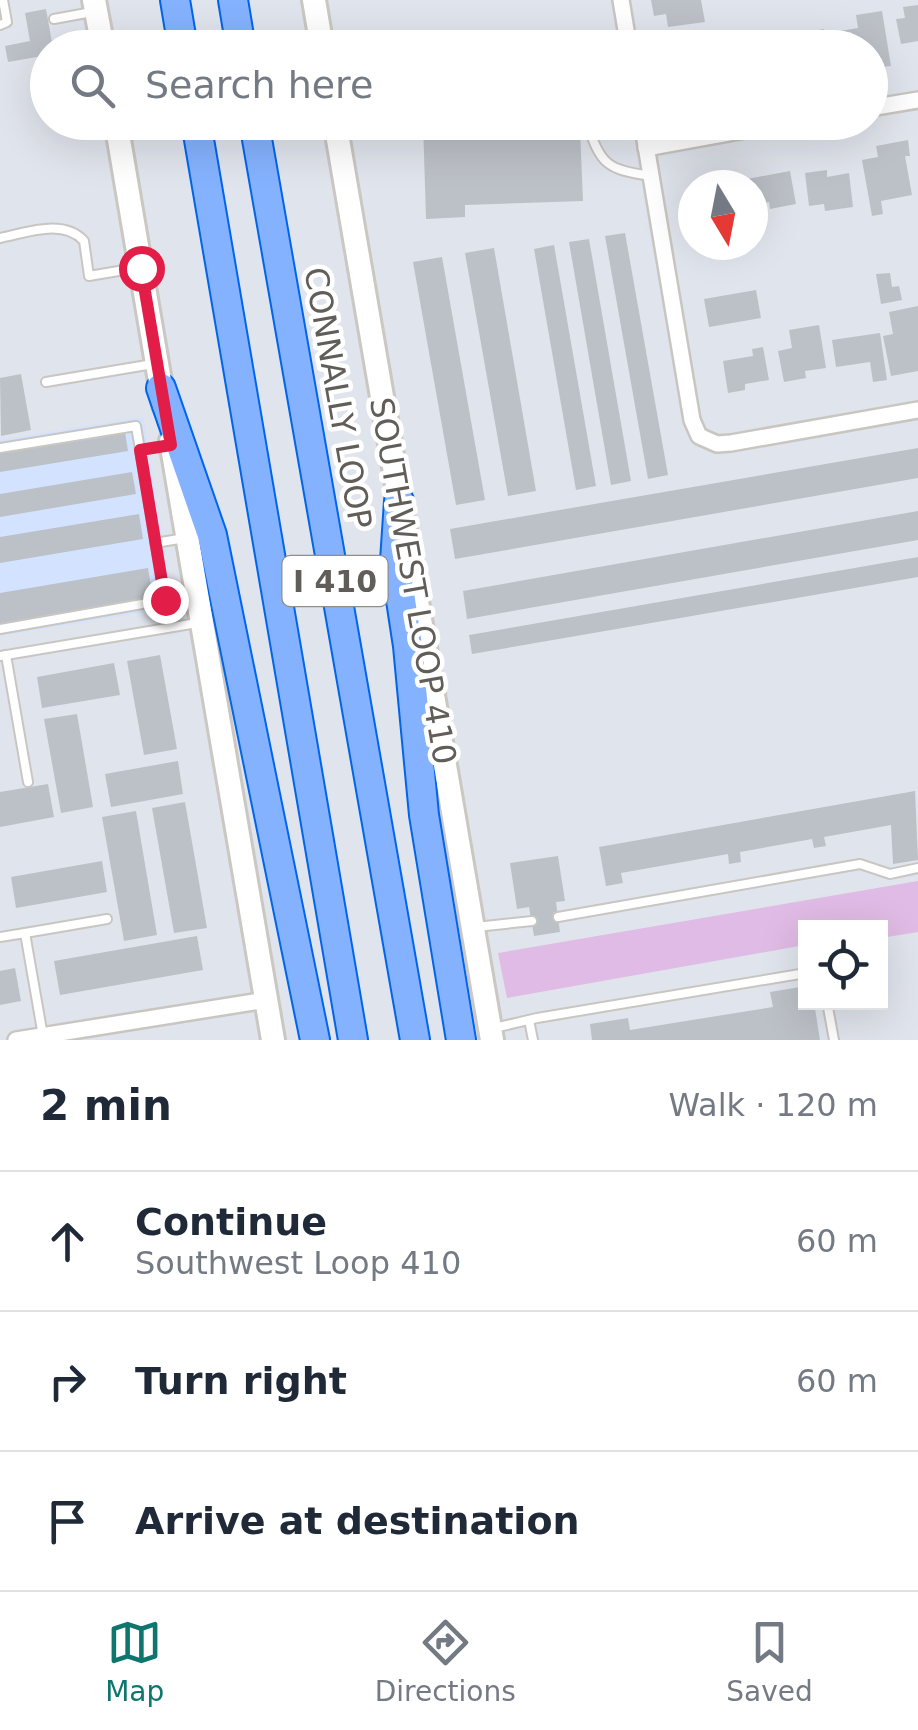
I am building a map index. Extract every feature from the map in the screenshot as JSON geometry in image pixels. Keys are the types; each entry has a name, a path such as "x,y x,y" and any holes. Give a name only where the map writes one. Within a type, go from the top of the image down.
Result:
{"highway":[{"path":"175,0 180,30"},
{"path":"233,0 238,30"},
{"name":"I 410","path":"199,140 354,1040"},
{"name":"CONNALLY LOOP","path":"257,140 415,1040"},
{"path":"159,375 212,535 315,1040"},
{"path":"399,501 395,561 408,646 424,814 461,1040"}],"main road":[{"path":"314,0 319,30"},
{"path":"119,140 272,1040"},
{"name":"SOUTHWEST LOOP 410","path":"337,140 491,1035"}],"street":[{"path":"621,0 626,30"},
{"path":"888,105 918,100"},
{"path":"645,140 692,420 699,436 717,444 731,443 918,410"},
{"path":"646,148 690,140"},
{"path":"16,1040 266,1000"}],"lane":[{"path":"0,26 7,22 3,0"},
{"path":"54,19 95,6"},
{"path":"593,140 598,153 616,170 651,176"},
{"path":"0,238 50,228 68,230 84,241 89,276 141,268"},
{"path":"46,382 159,375"},
{"path":"0,448 136,426 165,600 0,629"},
{"path":"140,450 171,445"},
{"path":"155,543 186,538"},
{"path":"28,782 3,655 201,622"},
{"path":"558,918 860,864 890,874 918,868"},
{"path":"0,937 108,919"},
{"path":"472,927 532,921"},
{"path":"25,933 42,1036"},
{"path":"491,1035 528,1020 798,974"},
{"path":"829,1010 834,1040"},
{"path":"528,1020 532,1040"}],"shaded area":[{"path":"143,417 174,607 0,636 0,440"},
{"path":"918,881 918,932 888,937 888,920 798,920 798,946 507,998 498,953"}],"building":[{"path":"651,0 701,0 705,22 668,27 666,14 654,16"},
{"path":"918,5 918,41 901,44 896,19 905,18 903,7"},
{"path":"46,9 50,30 30,30 30,41 25,13"},
{"path":"882,11 885,30 846,30 858,28 856,15"},
{"path":"30,41 30,58 8,62 5,46"},
{"path":"424,140 580,140 583,201 465,205 465,217 426,219"},
{"path":"908,140 910,156 905,156 912,195 881,201 883,214 872,216 862,160 878,157 876,146"},
{"path":"827,170 827,177 849,173 853,207 825,211 824,204 809,206 805,173"},
{"path":"790,171 796,204 770,209 768,175"},
{"path":"625,233 668,475 648,479 605,236"},
{"path":"589,239 631,481 611,485 569,242"},
{"path":"554,245 596,486 576,490 534,249"},
{"path":"494,248 536,491 508,496 465,253"},
{"path":"442,257 485,500 456,505 413,262"},
{"path":"890,273 892,287 899,286 902,300 881,304 876,274"},
{"path":"756,290 761,318 709,327 704,299"},
{"path":"918,306 918,371 891,376 883,336 893,334 889,312"},
{"path":"819,325 826,368 805,371 806,378 784,382 778,351 792,348 789,330"},
{"path":"880,333 887,380 873,382 870,362 836,367 832,340"},
{"path":"763,347 769,380 745,384 745,390 728,393 723,361 753,356 752,349"},
{"path":"21,374 31,430 1,436 0,378"},
{"path":"125,432 128,451 0,472 0,453"},
{"path":"918,448 918,478 455,559 450,529"},
{"path":"132,472 136,494 0,517 0,494"},
{"path":"918,511 918,540 467,619 463,591"},
{"path":"139,514 143,539 0,563 0,537"},
{"path":"918,557 918,577 472,654 469,635"},
{"path":"148,568 153,599 0,624 0,593"},
{"path":"160,655 177,749 144,755 127,661"},
{"path":"114,663 120,695 42,708 37,677"},
{"path":"77,714 93,807 61,813 44,719"},
{"path":"178,761 183,794 111,807 105,774"},
{"path":"48,784 54,817 0,827 0,792"},
{"path":"915,791 918,860 893,864 891,825 824,837 826,846 814,848 812,839 740,852 741,862 729,864 728,854 621,873 623,883 606,886 599,847"},
{"path":"185,802 207,928 174,933 152,808"},
{"path":"136,811 157,935 124,941 102,817"},
{"path":"558,856 565,901 556,902 560,932 534,936 529,907 517,909 510,863"},
{"path":"102,861 107,892 16,908 11,877"},
{"path":"197,936 203,970 60,995 54,961"},
{"path":"15,968 21,1001 0,1005 0,971"},
{"path":"798,987 798,1010 815,1010 820,1040 592,1040 590,1024 628,1018 630,1030 773,1007 770,992"}],"route":[{"path":"141,268 171,445 140,450 165,600"}]}
